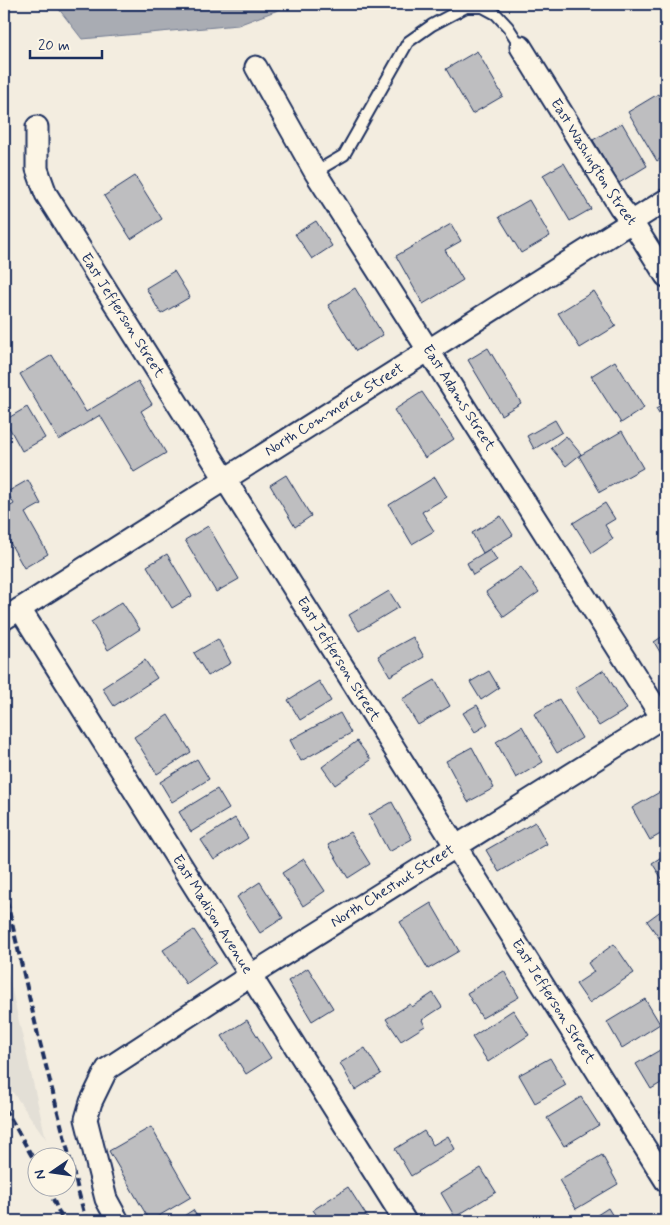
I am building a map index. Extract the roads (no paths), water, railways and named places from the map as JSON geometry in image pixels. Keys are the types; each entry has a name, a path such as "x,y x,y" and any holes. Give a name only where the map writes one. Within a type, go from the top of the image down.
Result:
{"street":[{"name":"East Washington Street","path":"521,47 620,207 632,222 666,276"},
{"name":"East Adams Street","path":"256,67 316,172 665,719"},
{"name":"East Jefferson Street","path":"37,127 37,168 46,194 666,1181"},
{"name":"North Commerce Street","path":"12,614 224,478 666,200"},
{"name":"East Madison Avenue","path":"12,614 251,975 405,1221"},
{"name":"North Chestnut Street","path":"118,1221 106,1199 86,1119 91,1102 107,1069 251,975 456,846 665,719"}],"lane":[{"path":"316,172 344,155 408,42 432,25 466,7 483,7 496,14 508,27 521,47"}],"railway":[{"path":"4,889 38,1035 86,1221"},
{"path":"4,1108 28,1149"},
{"path":"53,1198 63,1221"}]}
